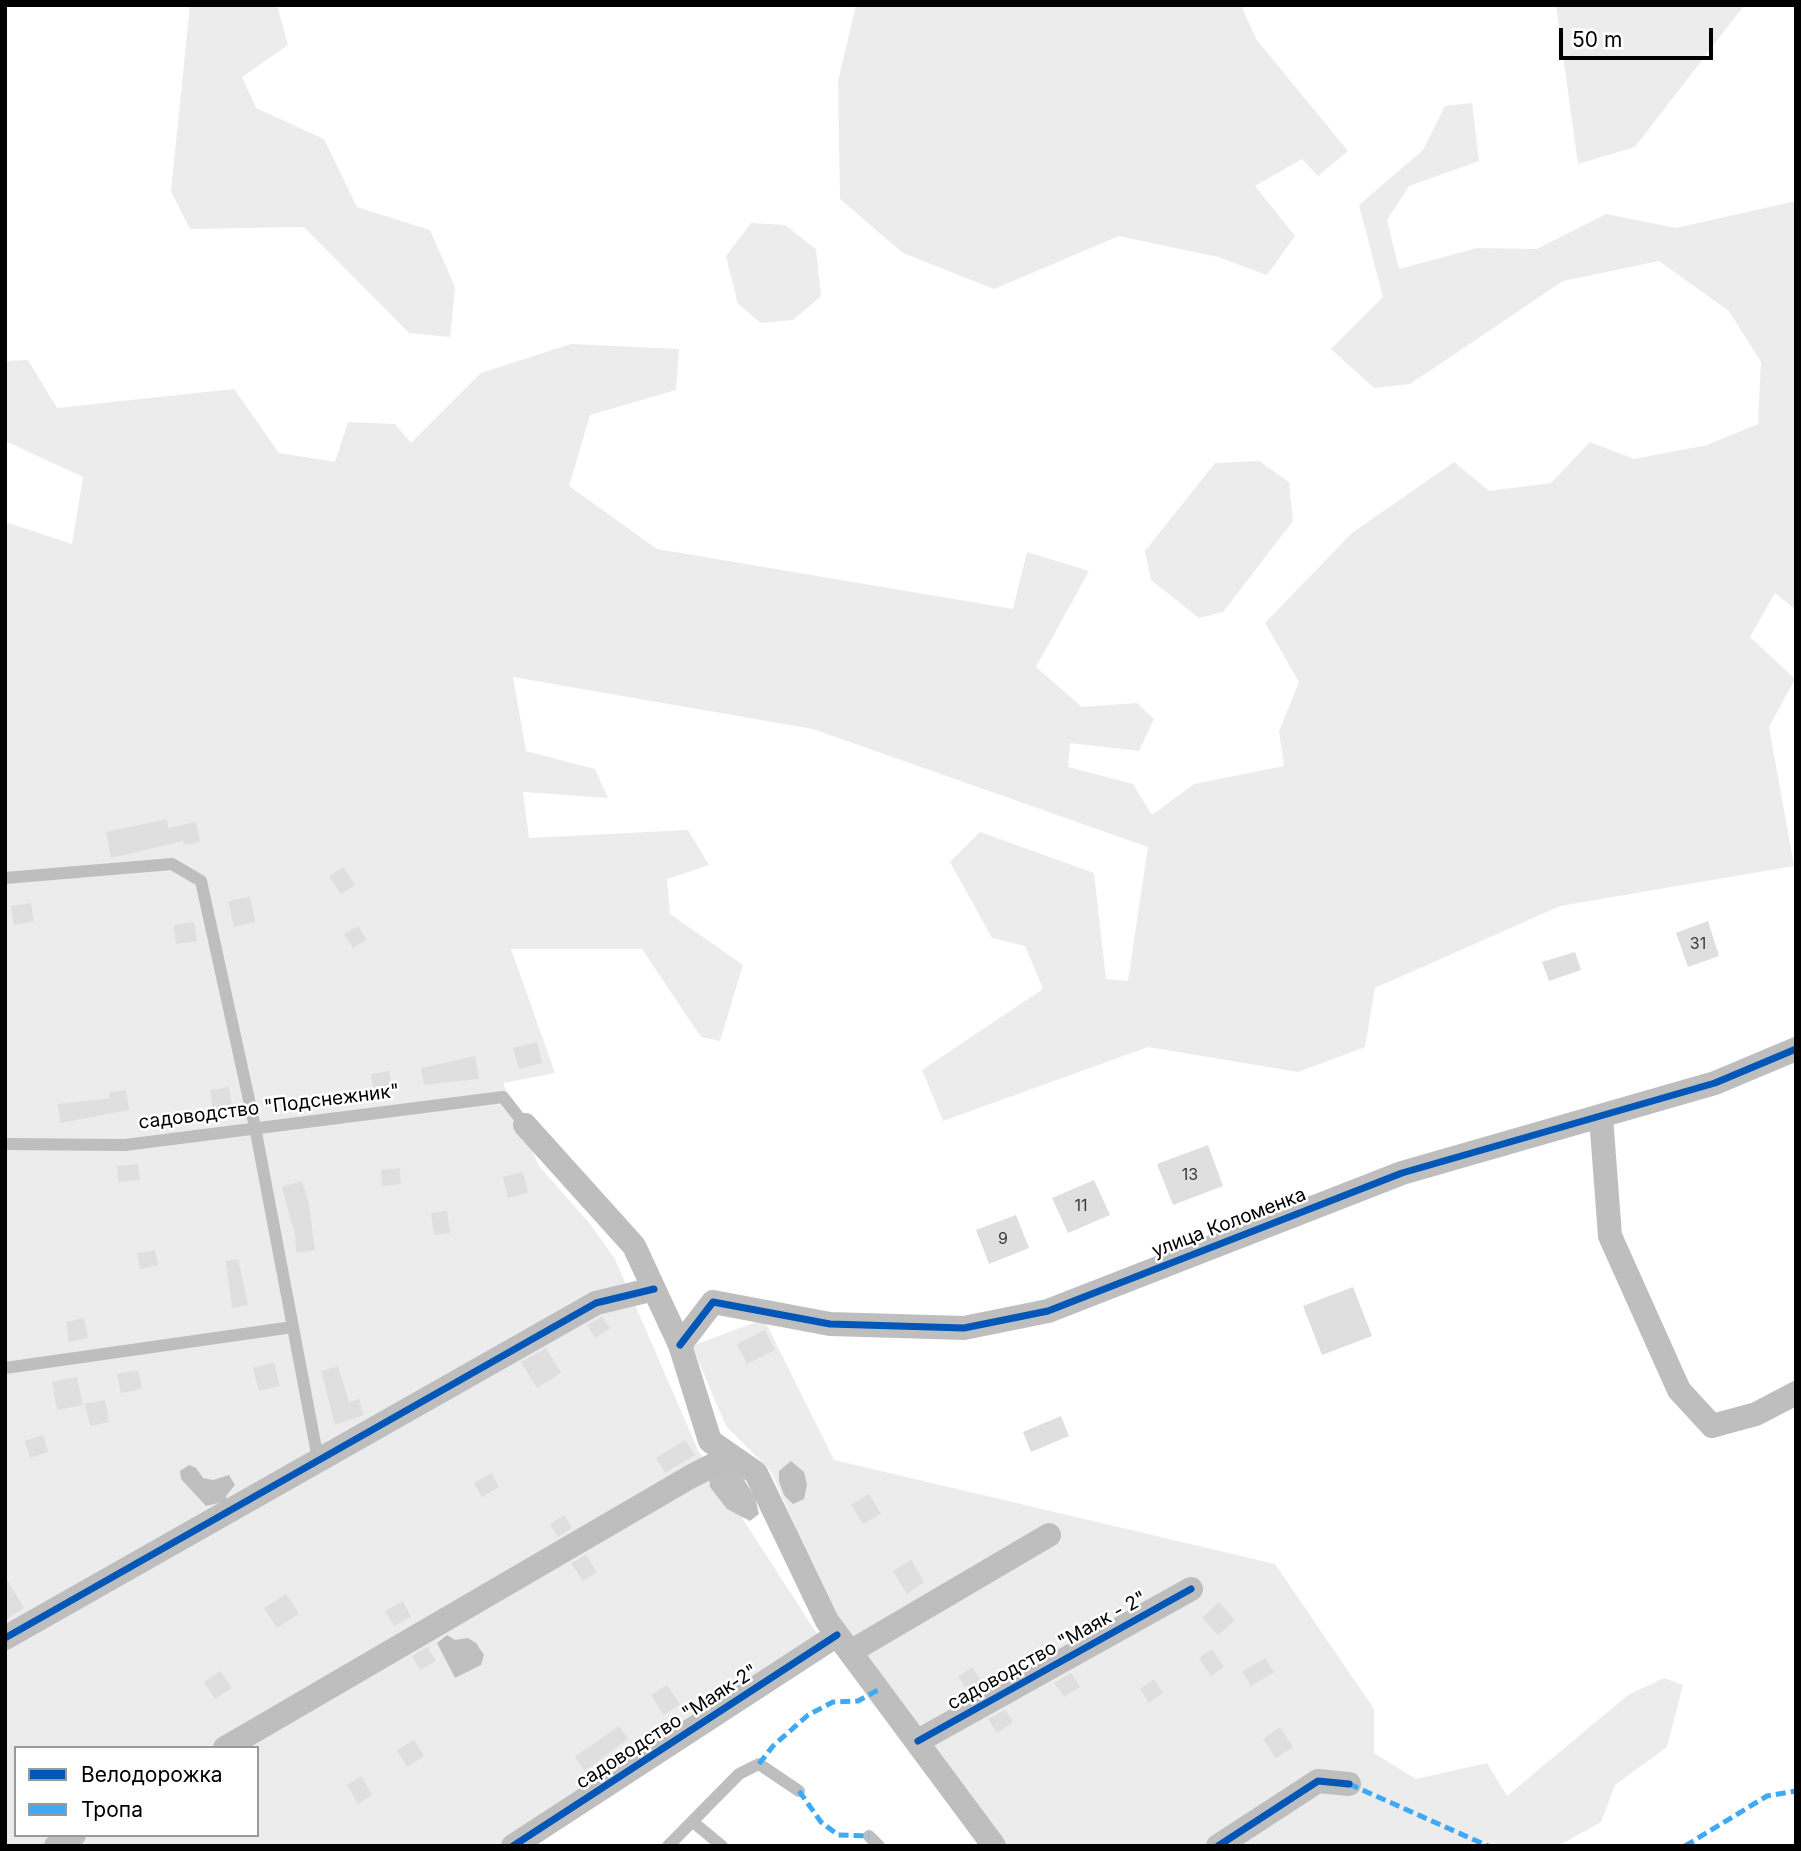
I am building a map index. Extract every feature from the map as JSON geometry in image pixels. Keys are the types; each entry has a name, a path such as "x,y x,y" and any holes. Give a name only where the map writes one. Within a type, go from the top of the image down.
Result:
{"street":[{"name":"улица Коломенка","path":"680,1345 713,1302 830,1324 964,1328 1048,1311 1402,1173 1715,1083 1796,1049"},
{"path":"1601,1117 1609,1236 1679,1390 1712,1426 1756,1414 1796,1393"},
{"path":"524,1125 634,1246 680,1345 710,1441 756,1473 827,1621 994,1846"},
{"path":"5,1638 596,1303 654,1289"},
{"path":"228,1746 678,1483 731,1456"},
{"path":"844,1644 1049,1535"},
{"name":"садоводство \"Маяк - 2\"","path":"918,1741 1191,1589"},
{"name":"садоводство \"Маяк-2\"","path":"513,1846 844,1644"},
{"path":"1218,1846 1318,1781 1349,1784"}],"lane":[{"path":"5,878 172,864 201,881 255,1127 318,1459"},
{"name":"садоводство \"Подснежник\"","path":"5,1144 125,1145 503,1097 524,1125"},
{"path":"5,1368 293,1327"},
{"path":"668,1846 739,1774 759,1764 799,1791"},
{"path":"694,1822 722,1846"},
{"path":"869,1836 879,1846"}],"shaded area":[{"path":"190,5 277,5 288,45 242,77 256,108 324,139 357,207 430,230 455,287 450,337 409,333 304,227 190,229 171,191"},
{"path":"856,5 1241,5 1256,39 1348,151 1318,176 1302,159 1255,186 1295,236 1267,275 1218,257 1119,236 994,289 903,253 840,199 838,81"},
{"path":"1556,5 1743,7 1635,147 1578,164"},
{"path":"1472,103 1479,161 1409,186 1387,220 1399,269 1477,248 1537,249 1606,214 1676,228 1796,201 1796,610 1775,593 1750,637 1795,679 1769,727 1794,866 1560,906 1375,988 1365,1047 1298,1072 1148,1047 943,1121 922,1070 1043,989 1025,946 992,938 950,862 980,832 1094,873 1106,979 1128,981 1148,847 813,729 513,677 526,751 595,769 608,798 523,792 529,838 688,830 709,865 667,879 670,914 743,965 720,1041 701,1037 642,949 511,949 555,1073 503,1083 539,1166 590,1224 615,1259 698,1450 825,1646 508,1846 5,1846 5,522 72,544 83,477 5,441 5,361 28,360 57,408 234,389 279,453 335,462 348,422 395,424 411,443 481,373 571,344 679,349 676,390 590,415 569,486 657,549 1013,609 1027,552 1089,571 1036,667 1082,707 1137,703 1154,719 1139,751 1070,743 1068,767 1133,784 1152,815 1194,784 1284,766 1279,731 1299,682 1265,623 1352,533 1454,462 1489,491 1551,483 1590,442 1634,459 1707,445 1758,424 1761,362 1729,311 1659,261 1563,281 1410,384 1374,388 1331,349 1383,297 1359,205 1423,150 1445,106"},
{"path":"751,223 785,225 816,249 821,296 793,320 761,323 738,304 726,256"},
{"path":"1259,461 1289,482 1293,521 1223,612 1199,618 1151,580 1145,551 1215,463"},
{"path":"764,1319 834,1460 1275,1564 1374,1709 1374,1753 1416,1779 1487,1763 1507,1796 1628,1695 1664,1678 1683,1685 1667,1747 1615,1785 1601,1822 1558,1846 1008,1846 832,1612 771,1471 726,1426 692,1346"},
{"path":"791,1461 804,1472 807,1485 804,1499 793,1504 784,1495 779,1481 779,1471"},
{"path":"189,1465 196,1468 203,1478 213,1480 229,1475 235,1485 226,1496 227,1501 206,1506 181,1479 180,1471"},
{"path":"726,1466 743,1478 755,1497 759,1514 750,1521 727,1509 710,1487 709,1474"},
{"path":"447,1635 455,1640 468,1638 476,1643 484,1655 481,1665 455,1678 437,1643"}],"building":[{"path":"167,819 168,828 196,822 200,842 184,845 183,841 111,858 106,832"},
{"path":"343,867 355,885 341,894 329,876"},
{"path":"250,897 255,922 234,927 228,901"},
{"path":"31,903 34,921 14,925 11,906"},
{"path":"1708,921 1719,956 1688,967 1676,933"},
{"path":"194,922 197,941 176,944 174,925"},
{"path":"358,926 367,940 353,948 344,934"},
{"path":"1575,952 1581,970 1549,981 1542,962"},
{"path":"537,1042 542,1063 519,1069 513,1048"},
{"path":"475,1056 479,1079 424,1085 421,1068"},
{"path":"389,1071 392,1086 373,1089 371,1074"},
{"path":"229,1087 232,1107 213,1110 210,1090"},
{"path":"126,1090 129,1110 60,1123 58,1104 110,1098 109,1092"},
{"path":"1208,1145 1223,1186 1173,1205 1157,1164"},
{"path":"138,1164 140,1180 118,1182 117,1166"},
{"path":"400,1168 401,1184 382,1186 381,1170"},
{"path":"523,1172 528,1193 508,1198 503,1177"},
{"path":"1094,1180 1110,1215 1068,1233 1052,1198"},
{"path":"302,1181 309,1204 315,1250 296,1253 295,1235 282,1187"},
{"path":"447,1211 450,1233 434,1235 431,1213"},
{"path":"1016,1215 1029,1248 989,1264 976,1230"},
{"path":"155,1250 158,1265 140,1269 137,1253"},
{"path":"238,1259 248,1305 232,1308 226,1261"},
{"path":"1353,1287 1372,1336 1322,1355 1303,1306"},
{"path":"602,1317 610,1328 595,1338 587,1325"},
{"path":"84,1318 88,1338 69,1342 66,1322"},
{"path":"765,1330 775,1350 747,1364 737,1344"},
{"path":"546,1348 561,1373 537,1388 521,1362"},
{"path":"274,1362 280,1386 259,1391 253,1368"},
{"path":"338,1366 349,1402 359,1399 364,1415 335,1425 321,1371"},
{"path":"138,1370 142,1389 121,1393 117,1374"},
{"path":"77,1377 83,1405 57,1410 52,1382"},
{"path":"105,1400 109,1422 90,1426 85,1404"},
{"path":"1061,1416 1069,1436 1031,1452 1023,1432"},
{"path":"43,1435 48,1452 30,1458 25,1441"},
{"path":"685,1440 695,1455 665,1473 656,1458"},
{"path":"491,1473 499,1487 482,1497 474,1483"},
{"path":"869,1494 881,1514 863,1524 851,1505"},
{"path":"564,1515 572,1528 558,1537 550,1524"},
{"path":"586,1555 597,1572 583,1581 571,1563"},
{"path":"911,1560 924,1582 907,1594 893,1571"},
{"path":"5,1577 24,1608 5,1620"},
{"path":"286,1594 299,1614 277,1628 264,1608"},
{"path":"403,1601 411,1617 394,1626 385,1611"},
{"path":"1219,1602 1235,1620 1218,1635 1202,1618"},
{"path":"427,1647 436,1661 420,1670 412,1656"},
{"path":"1212,1649 1224,1667 1211,1676 1199,1658"},
{"path":"1265,1658 1274,1672 1251,1686 1242,1672"},
{"path":"972,1667 985,1686 971,1694 958,1677"},
{"path":"220,1671 232,1688 215,1699 204,1682"},
{"path":"1071,1673 1080,1687 1064,1697 1054,1683"},
{"path":"1154,1679 1163,1693 1149,1703 1140,1689"},
{"path":"667,1685 680,1704 664,1715 651,1695"},
{"path":"1005,1710 1013,1722 997,1733 988,1719"},
{"path":"619,1726 628,1739 585,1771 575,1757"},
{"path":"1280,1727 1293,1747 1276,1758 1263,1739"},
{"path":"414,1740 424,1756 407,1767 397,1750"},
{"path":"361,1776 372,1795 358,1804 347,1785"}],"marked path":[{"path":"759,1764 773,1746 808,1715 833,1702 858,1701 878,1690"},
{"path":"1349,1784 1488,1846"},
{"path":"799,1791 821,1822 838,1835 869,1836"},
{"path":"1685,1846 1767,1796 1796,1791"}],"cycle path":[{"path":"680,1345 713,1302 830,1324 964,1328 1048,1311 1402,1173 1715,1083 1796,1049"},
{"path":"5,1638 596,1303 654,1289"},
{"path":"918,1741 1191,1589"},
{"path":"513,1846 837,1635"},
{"path":"1218,1846 1318,1781 1349,1784"}]}
